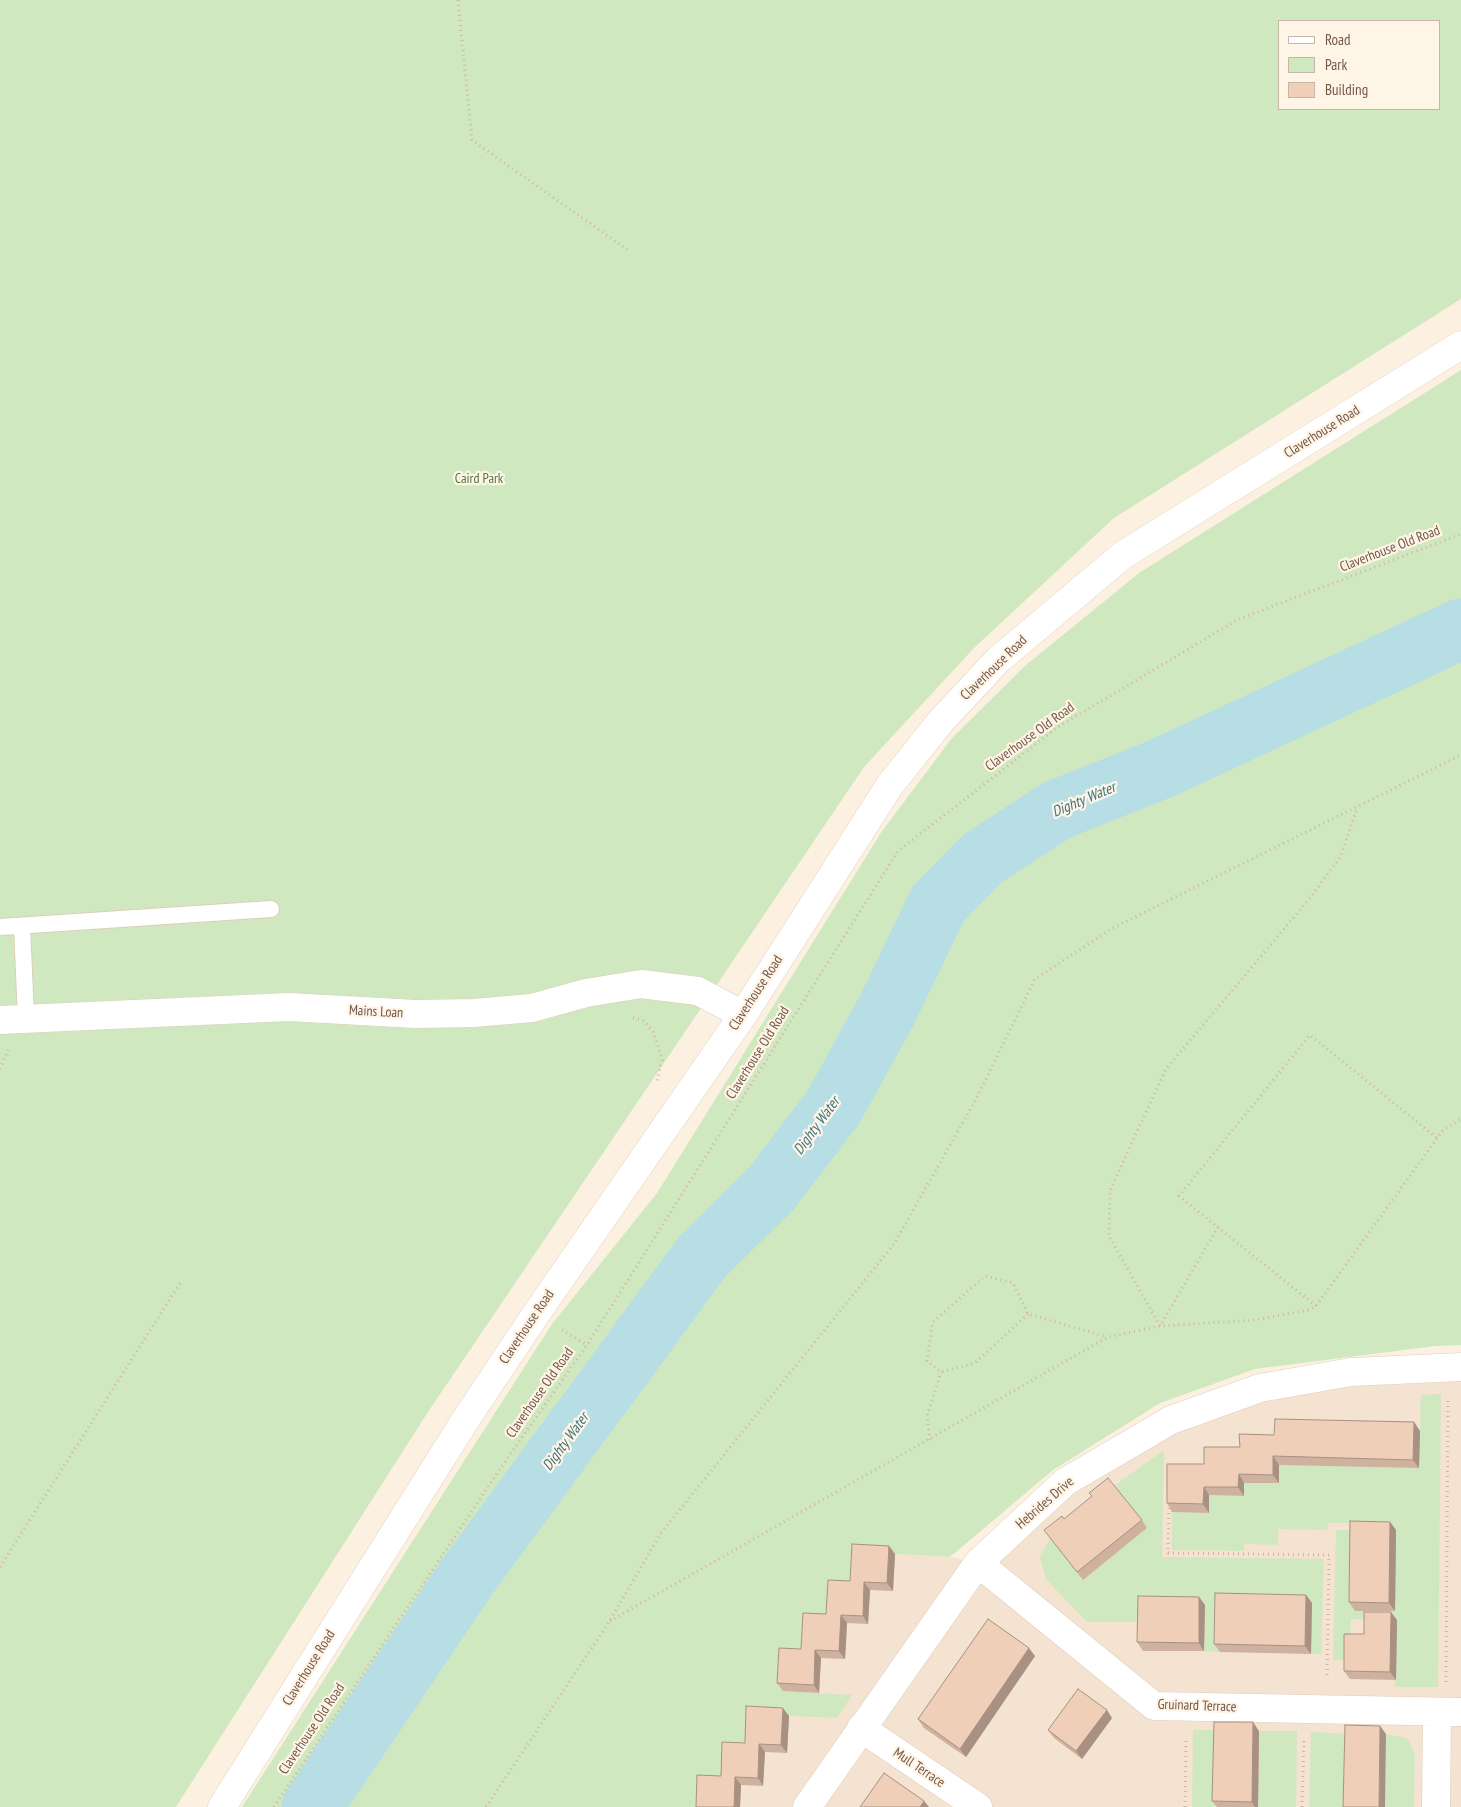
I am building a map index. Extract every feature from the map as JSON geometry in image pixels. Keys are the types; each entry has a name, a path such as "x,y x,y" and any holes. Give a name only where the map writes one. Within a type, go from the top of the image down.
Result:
{"street":[{"name":"Claverhouse Road","path":"222,1807 461,1428 536,1314 743,1015 890,785 941,721 998,660 1123,555 1461,346"},
{"name":"Mains Loan","path":"13,1019 289,1007 416,1014 474,1013 532,1008 586,993 641,984 698,991 743,1015"},
{"name":"Hebrides Drive","path":"807,1807 978,1563 1066,1482 1171,1420 1260,1388 1351,1372 1454,1367"},
{"name":"Gruinard Terrace","path":"978,1563 1154,1706 1449,1712"},
{"path":"1436,1807 1449,1712"},
{"name":"Mull Terrace","path":"861,1728 978,1807"}],"lane":[{"path":"0,927 271,909"},
{"path":"13,1019 22,926"}],"path":[{"path":"458,0 472,140 630,251"},
{"name":"Claverhouse Old Road","path":"274,1807 502,1466 587,1345 898,851 1058,727 1236,620 1461,534"},
{"path":"486,1807 610,1622 661,1533 894,1244 975,1101 1035,979 1113,928 1461,755"},
{"path":"1160,1326 1109,1236 1110,1190 1166,1069 1310,898 1341,856 1357,808"},
{"path":"630,1017 644,1021 653,1032 657,1042 662,1060 657,1081 651,1089"},
{"path":"1316,1306 1180,1196 1310,1035 1437,1138"},
{"path":"610,1622 1108,1337 1160,1326 1255,1320 1308,1310 1316,1306 1443,1130 1461,1119"},
{"path":"1160,1326 1218,1227"},
{"path":"1028,1314 975,1363 942,1372 926,1361 933,1322 985,1276 1013,1283 1028,1314 1108,1337"},
{"path":"0,1567 182,1280"},
{"path":"536,1314 587,1345"},
{"path":"1449,1712 1446,1684 1454,1367"},
{"path":"930,1440 928,1416 942,1372"},
{"path":"1169,1496 1168,1553 1329,1555 1316,1710 1302,1807"},
{"path":"1185,1807 1187,1706"}],"shaded area":[{"path":"1461,1367 1461,1807 637,1807 858,1552 950,1557 978,1563 1065,1482 1260,1388"}],"green space":[{"name":"Caird Park","path":"0,0 1461,0 1461,299 1114,518 974,648 864,767 426,1415 176,1807 0,1807"},
{"path":"1461,370 1461,1345 1435,1346 1255,1369 1160,1403 1053,1470 950,1557 858,1552 856,1589 783,1691 852,1695 837,1718 752,1714 750,1751 726,1785 702,1807 242,1807 552,1324 657,1193 882,831 952,738 1026,665 1139,573"},
{"path":"1441,1394 1438,1687 1395,1687 1397,1620 1351,1619 1350,1660 1333,1660 1336,1530 1356,1530 1356,1523 1328,1523 1327,1530 1278,1529 1278,1545 1244,1544 1244,1551 1172,1550 1172,1512 1208,1513 1209,1495 1244,1496 1244,1483 1279,1483 1279,1465 1419,1468 1421,1395"},
{"path":"1164,1450 1162,1557 1324,1559 1321,1654 1311,1654 1312,1604 1220,1652 1204,1651 1205,1605 1144,1622 1087,1622 1046,1579 1040,1557 1050,1538 1083,1580 1147,1528 1114,1486"},
{"path":"1193,1730 1219,1730 1218,1807 1192,1807"},
{"path":"1259,1731 1297,1731 1296,1807 1258,1807"},
{"path":"1311,1732 1350,1734 1349,1807 1309,1807"},
{"path":"1386,1734 1407,1738 1415,1754 1414,1807 1385,1807"}],"building":[{"path":"1275,1419 1414,1422 1413,1460 1273,1456 1273,1475 1239,1474 1238,1487 1204,1487 1203,1504 1167,1503 1167,1464 1204,1464 1204,1447 1240,1447 1239,1434 1274,1435"},
{"path":"1108,1478 1142,1520 1077,1572 1044,1530 1062,1516 1064,1519 1092,1496 1089,1493"},
{"path":"1350,1521 1390,1522 1389,1603 1349,1602"},
{"path":"852,1544 889,1546 887,1583 864,1582 863,1616 841,1615 839,1651 815,1650 814,1685 777,1683 779,1648 801,1649 803,1613 826,1614 828,1580 850,1581"},
{"path":"1215,1593 1306,1595 1305,1646 1214,1644"},
{"path":"1138,1596 1199,1597 1199,1643 1137,1642"},
{"path":"1364,1612 1391,1612 1390,1672 1344,1671 1344,1634 1364,1634"},
{"path":"988,1619 1029,1648 960,1749 918,1719"},
{"path":"1078,1689 1107,1710 1076,1751 1048,1730"},
{"path":"746,1706 783,1708 781,1745 759,1744 758,1778 735,1777 734,1807 696,1807 697,1775 721,1776 722,1742 745,1743"},
{"path":"1214,1722 1253,1722 1252,1802 1212,1801"},
{"path":"1345,1725 1380,1726 1379,1807 1343,1807"},
{"path":"884,1773 924,1801 920,1807 860,1807"}],"waterway":[{"name":"Dighty Water","path":"312,1807 467,1577 702,1257 771,1189 833,1108 888,1008 938,904 982,859 1057,810 1160,769 1461,629"}]}
